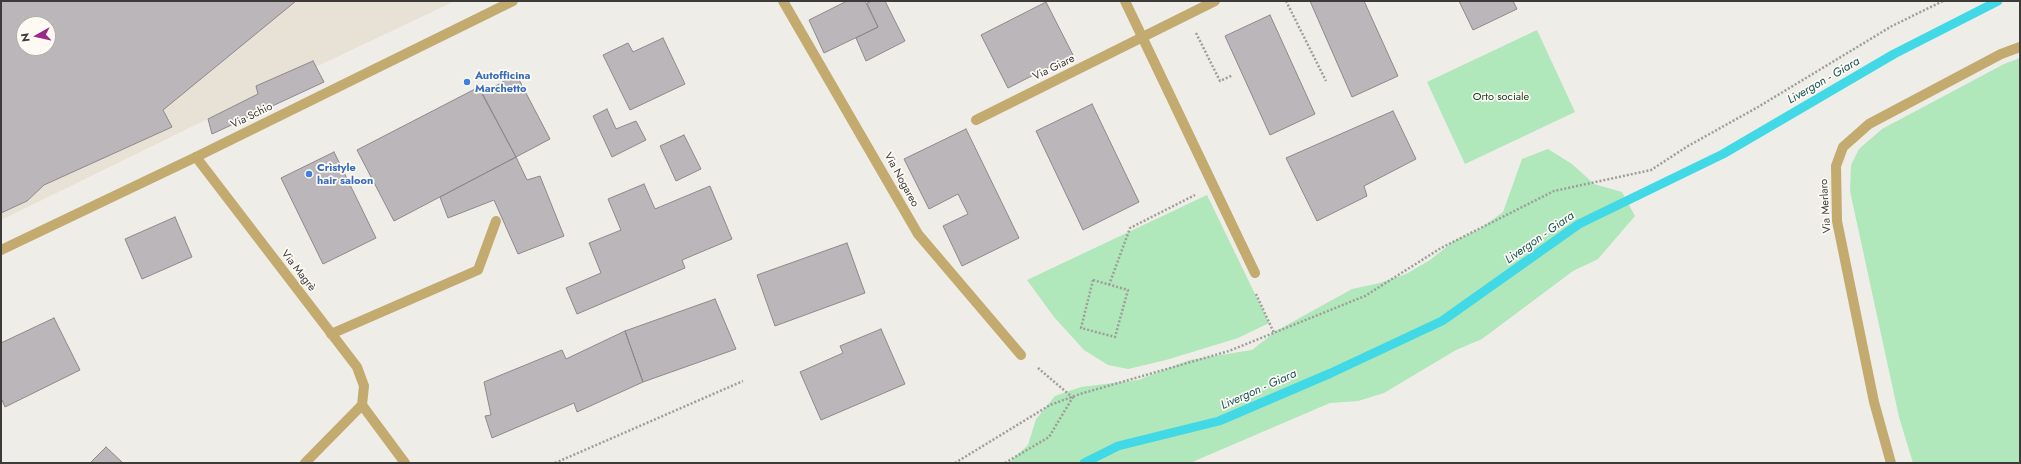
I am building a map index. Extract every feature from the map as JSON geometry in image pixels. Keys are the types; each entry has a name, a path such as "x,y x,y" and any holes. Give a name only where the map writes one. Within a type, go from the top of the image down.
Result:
{"street":[{"name":"Via Schio","path":"1,250 196,157 512,1"},
{"name":"Via Nogareo","path":"783,1 918,234 1021,355"},
{"path":"1125,1 1255,273"},
{"name":"Via Giare","path":"976,120 1215,1"},
{"name":"Via Merlaro","path":"1891,463 1874,402 1838,221 1836,166 1844,147 1869,124 2001,54 2020,47"},
{"name":"Via Magrè","path":"196,157 357,367 364,386 362,405"},
{"path":"331,334 478,270 496,221"},
{"path":"305,463 362,405 405,463"}],"path":[{"path":"1286,1 1326,81"},
{"path":"955,463 1050,405 1229,351 1365,296 1440,248 1554,191 1651,170 1688,146 1758,107 1892,26 1943,1"},
{"path":"1187,15 1220,81 1233,74"},
{"path":"1109,285 1130,228 1214,186"},
{"path":"1093,280 1109,285 1128,290 1115,337 1081,328 1093,280"},
{"path":"1021,355 1073,397"},
{"path":"555,463 743,381"},
{"path":"1005,463 1048,437 1073,397"}],"shaded area":[{"path":"1,1 455,1 265,91 1,220"}],"green space":[{"name":"Orto sociale","path":"1537,30 1575,112 1465,164 1427,82"},
{"path":"2020,58 2020,463 1913,463 1899,417 1850,191 1851,165 1859,149 1882,129 2004,64"},
{"path":"1548,149 1572,164 1594,184 1622,192 1635,216 1598,259 1573,271 1482,339 1456,350 1384,393 1358,401 1330,403 1190,463 1009,463 1028,445 1036,419 1055,396 1081,387 1138,380 1190,360 1252,350 1276,331 1352,289 1380,283 1406,274 1430,260 1454,241 1480,229 1503,212 1522,159"},
{"path":"1207,195 1269,323 1238,338 1166,360 1128,369 1108,365 1084,350 1054,317 1027,280"}],"building":[{"path":"1,1 296,1 163,110 172,127 44,185 27,201 1,213"},
{"path":"847,1 865,1 878,27 824,53 809,20"},
{"path":"872,1 885,1 905,41 866,61 856,38 878,27 867,3"},
{"path":"1310,1 1364,1 1398,76 1352,97"},
{"path":"1459,1 1513,1 1517,9 1473,30"},
{"path":"1046,2 1073,55 1008,88 981,35"},
{"path":"1270,15 1315,114 1270,135 1225,36"},
{"path":"663,38 685,84 630,110 603,55 628,43 633,52"},
{"path":"313,61 324,82 212,134 208,119 258,94 256,86"},
{"path":"516,74 550,139 516,157 482,94"},
{"path":"479,87 516,157 394,221 357,150"},
{"path":"1092,104 1139,202 1083,230 1036,131"},
{"path":"607,109 616,129 636,121 646,140 612,157 593,116"},
{"path":"1393,111 1416,159 1364,186 1367,196 1317,221 1286,158"},
{"path":"966,129 1019,238 962,266 943,226 968,214 958,194 929,209 904,159"},
{"path":"684,135 701,169 676,181 660,146"},
{"path":"334,152 376,238 323,264 281,178"},
{"path":"516,157 527,180 540,176 564,236 518,254 494,200 448,218 440,197"},
{"path":"644,184 655,209 710,186 732,239 682,260 685,268 577,314 566,288 601,273 589,243 621,230 608,199"},
{"path":"175,217 192,257 142,279 125,239"},
{"path":"847,243 865,293 775,326 757,275"},
{"path":"715,299 736,349 643,382 625,331"},
{"path":"54,318 80,370 5,407 1,398 1,343"},
{"path":"881,329 905,384 821,420 800,372 843,353 840,346"},
{"path":"625,331 643,382 577,412 574,403 492,438 485,416 491,415 484,382 562,350 566,359"},
{"path":"106,447 123,463 90,463"}],"waterway":[{"name":"Livergon - Giara","path":"1084,463 1118,446 1219,421 1331,373 1442,321 1579,224 1723,154 1894,54 1998,1"}],"place":[{"name":"Autofficina Marchetto","path":"467,82"},
{"name":"Crìstyle hair saloon","path":"309,174"}]}
